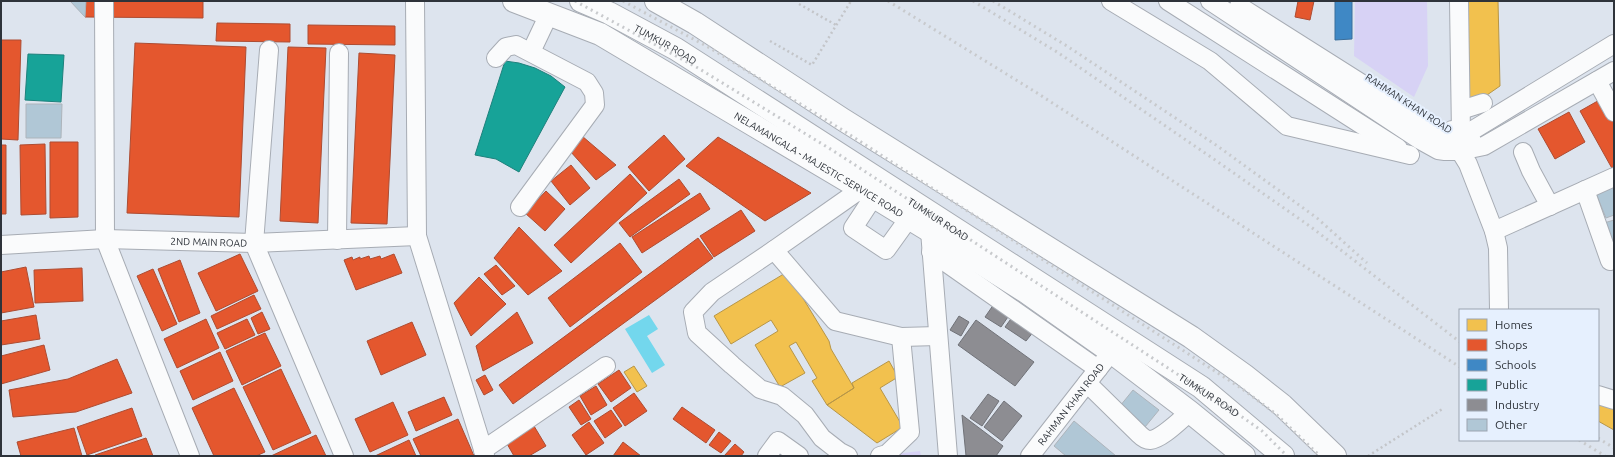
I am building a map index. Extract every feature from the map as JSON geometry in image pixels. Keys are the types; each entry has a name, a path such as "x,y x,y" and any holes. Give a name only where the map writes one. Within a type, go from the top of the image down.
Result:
{"main road":[{"name":"NELAMANGALA - MAJESTIC SERVICE ROAD","path":"514,1 600,34 868,192 1026,292 1117,344"},
{"name":"TUMKUR ROAD","path":"581,1 609,13 676,49 1117,344 1201,387 1282,456"},
{"path":"656,1 695,23 842,119 1191,337 1244,375 1282,405 1336,456"},
{"path":"1117,344 1190,412 1244,456"}],"street":[{"path":"104,1 105,239 190,456"},
{"path":"415,1 417,236 484,453 606,366"},
{"path":"1111,1 1210,61 1287,126 1410,155 1452,141 1470,142 1492,131 1614,60"},
{"path":"1168,1 1410,155"},
{"path":"1210,1 1452,141 1484,146 1614,71"},
{"name":"RAHMAN KHAN ROAD","path":"1232,1 1452,141"},
{"name":"RAHMAN KHAN ROAD","path":"1248,1 1452,141"},
{"path":"1452,141 1461,110 1459,1"},
{"path":"531,52 549,14"},
{"name":"RAHMAN KHAN ROAD","path":"1452,141 1473,130 1614,44"},
{"path":"496,58 506,47 516,45 587,82 594,93 595,105 520,207"},
{"path":"269,50 254,243 344,456"},
{"path":"337,240 339,53"},
{"path":"1597,81 1614,112"},
{"path":"1461,110 1483,103"},
{"path":"1452,141 1468,164 1494,231 1498,248 1499,309"},
{"path":"1523,152 1531,171 1550,206"},
{"path":"1494,231 1614,176"},
{"path":"1585,190 1610,261"},
{"path":"868,192 853,228 886,250 909,218"},
{"path":"848,456 840,452 822,438 805,415 782,396 760,389 697,333 693,312 712,292 774,250 868,192"},
{"path":"930,231 948,456"},
{"name":"2ND MAIN ROAD","path":"1,245 105,239 254,243 417,236"},
{"path":"774,250 835,321 901,337 938,336"},
{"path":"931,252 1013,310 1092,376 1139,434 1146,439 1151,440 1159,437 1190,412"},
{"path":"1013,310 1026,292"},
{"path":"880,456 887,454 910,432 901,337"},
{"name":"RAHMAN KHAN ROAD","path":"1030,456 1117,344"},
{"path":"1599,395 1614,400"},
{"path":"767,456 778,441 799,456"}],"path":[{"path":"770,41 812,65 851,1"},
{"path":"799,4 836,25"},
{"path":"1368,456 1444,408"}],"shaded area":[{"path":"1355,1 1427,1 1428,66 1414,97 1354,56"},
{"path":"920,451 921,456 895,456 895,454"}],"water":[{"path":"649,315 658,329 647,336 665,365 652,373 625,329"}],"building: Homes":[{"path":"1466,1 1498,1 1500,86 1487,95 1468,99"},
{"path":"787,272 829,341 831,349 854,388 827,405 812,381 817,378 796,342 789,346 805,373 780,387 755,345 778,331 771,320 731,344 714,316"},
{"path":"889,361 898,377 880,388 903,427 877,443 827,405 854,388 852,383"},
{"path":"634,366 647,386 637,392 624,372"},
{"path":"1603,398 1614,404 1614,430 1599,422 1599,405"}],"building: Shops":[{"path":"86,1 203,1 203,18 85,17"},
{"path":"1298,1 1314,1 1310,20 1295,17"},
{"path":"217,23 290,24 290,42 216,41"},
{"path":"308,25 395,26 395,45 308,44"},
{"path":"1,40 21,40 18,140 1,139"},
{"path":"135,43 246,47 239,217 127,213"},
{"path":"288,47 326,48 318,223 280,221"},
{"path":"359,53 395,55 387,224 351,223"},
{"path":"1603,98 1614,118 1614,172 1580,111"},
{"path":"1569,112 1585,142 1555,159 1538,129"},
{"path":"664,135 685,159 649,191 628,167"},
{"path":"582,136 616,165 596,180 570,151"},
{"path":"718,137 811,193 765,221 686,166"},
{"path":"50,142 78,142 78,217 50,218"},
{"path":"45,144 46,214 21,215 20,145"},
{"path":"1,145 6,145 6,214 1,214"},
{"path":"571,165 590,188 570,205 551,181"},
{"path":"630,174 647,193 571,263 554,245"},
{"path":"679,179 690,194 630,237 619,223"},
{"path":"546,191 565,209 545,231 525,213"},
{"path":"700,193 710,209 642,253 632,237"},
{"path":"741,210 755,231 714,257 700,236"},
{"path":"519,227 562,271 528,295 494,258"},
{"path":"698,238 713,258 513,404 499,385"},
{"path":"620,243 642,272 570,327 548,298"},
{"path":"240,254 258,291 216,311 198,273"},
{"path":"394,254 402,273 356,290 344,260 352,257 353,260 360,257 360,259 369,256 370,259 380,256 381,259"},
{"path":"180,260 200,313 179,322 158,269"},
{"path":"496,265 515,286 502,295 484,274"},
{"path":"26,267 34,307 1,313 1,272"},
{"path":"82,268 83,301 35,303 34,270"},
{"path":"153,269 177,324 162,331 137,276"},
{"path":"479,277 506,304 471,336 454,303"},
{"path":"254,295 261,309 217,329 211,316"},
{"path":"262,312 270,329 258,334 251,318"},
{"path":"517,312 533,343 483,371 476,346"},
{"path":"36,315 40,339 1,345 1,321"},
{"path":"206,319 219,348 177,368 164,339"},
{"path":"247,319 255,335 225,349 217,333"},
{"path":"412,322 426,355 381,375 367,341"},
{"path":"265,333 281,366 242,385 226,351"},
{"path":"44,345 50,370 1,384 1,356"},
{"path":"220,352 233,381 193,400 180,371"},
{"path":"117,359 132,393 76,412 13,417 9,390 68,379"},
{"path":"281,369 311,433 273,450 243,387"},
{"path":"619,370 631,388 611,402 598,384"},
{"path":"485,375 493,390 484,395 476,380"},
{"path":"596,386 607,405 591,415 580,396"},
{"path":"234,388 265,452 256,456 214,456 192,408"},
{"path":"634,393 647,411 625,426 613,408"},
{"path":"444,397 452,415 416,431 408,412"},
{"path":"579,400 591,419 581,425 569,407"},
{"path":"393,402 408,435 370,452 355,419"},
{"path":"682,407 715,430 706,443 673,419"},
{"path":"132,408 142,436 87,455 77,427"},
{"path":"611,410 622,426 605,438 594,421"},
{"path":"458,419 474,456 421,456 413,439"},
{"path":"589,422 604,443 586,455 572,435"},
{"path":"534,426 546,446 529,456 514,456 506,442"},
{"path":"74,428 82,456 21,456 17,442"},
{"path":"719,432 731,441 721,453 709,445"},
{"path":"316,435 326,456 271,456"},
{"path":"146,438 153,456 95,456 95,455"},
{"path":"409,440 416,456 375,456"},
{"path":"623,442 641,456 613,456"},
{"path":"735,444 744,452 741,456 724,456"}],"building: Schools":[{"path":"1335,1 1352,1 1352,39 1335,40"}],"building: Public":[{"path":"28,54 64,55 61,102 25,100"},
{"path":"505,61 519,63 535,68 551,76 565,87 519,172 496,159 475,155"}],"building: Industry":[{"path":"994,304 1010,314 1001,327 985,317"},
{"path":"959,316 969,322 961,336 950,330"},
{"path":"1013,316 1034,331 1026,341 1005,327"},
{"path":"976,320 1034,362 1015,386 958,345"},
{"path":"988,394 999,401 982,426 970,418"},
{"path":"1004,401 1022,416 1002,441 984,427"},
{"path":"962,415 1003,446 996,456 966,456"}],"building: Other":[{"path":"70,1 86,1 85,17"},
{"path":"26,104 62,104 61,138 26,138"},
{"path":"1614,183 1614,215 1606,218 1595,191"},
{"path":"1614,220 1614,251 1604,223"},
{"path":"1133,390 1159,410 1145,427 1120,406"},
{"path":"1074,421 1116,456 1066,456 1054,446"}],"railway":[{"path":"575,1 698,68 832,150 1228,407 1262,431 1287,456"},
{"path":"623,1 710,48 844,131 1241,388 1276,414 1320,456"},
{"path":"888,1 1034,91 1459,366"},
{"path":"973,1 1057,52 1311,227 1459,341"},
{"path":"993,1 1067,46 1216,145 1317,218 1367,263"},
{"path":"1599,439 1614,448"},
{"path":"1581,441 1605,456"}]}
